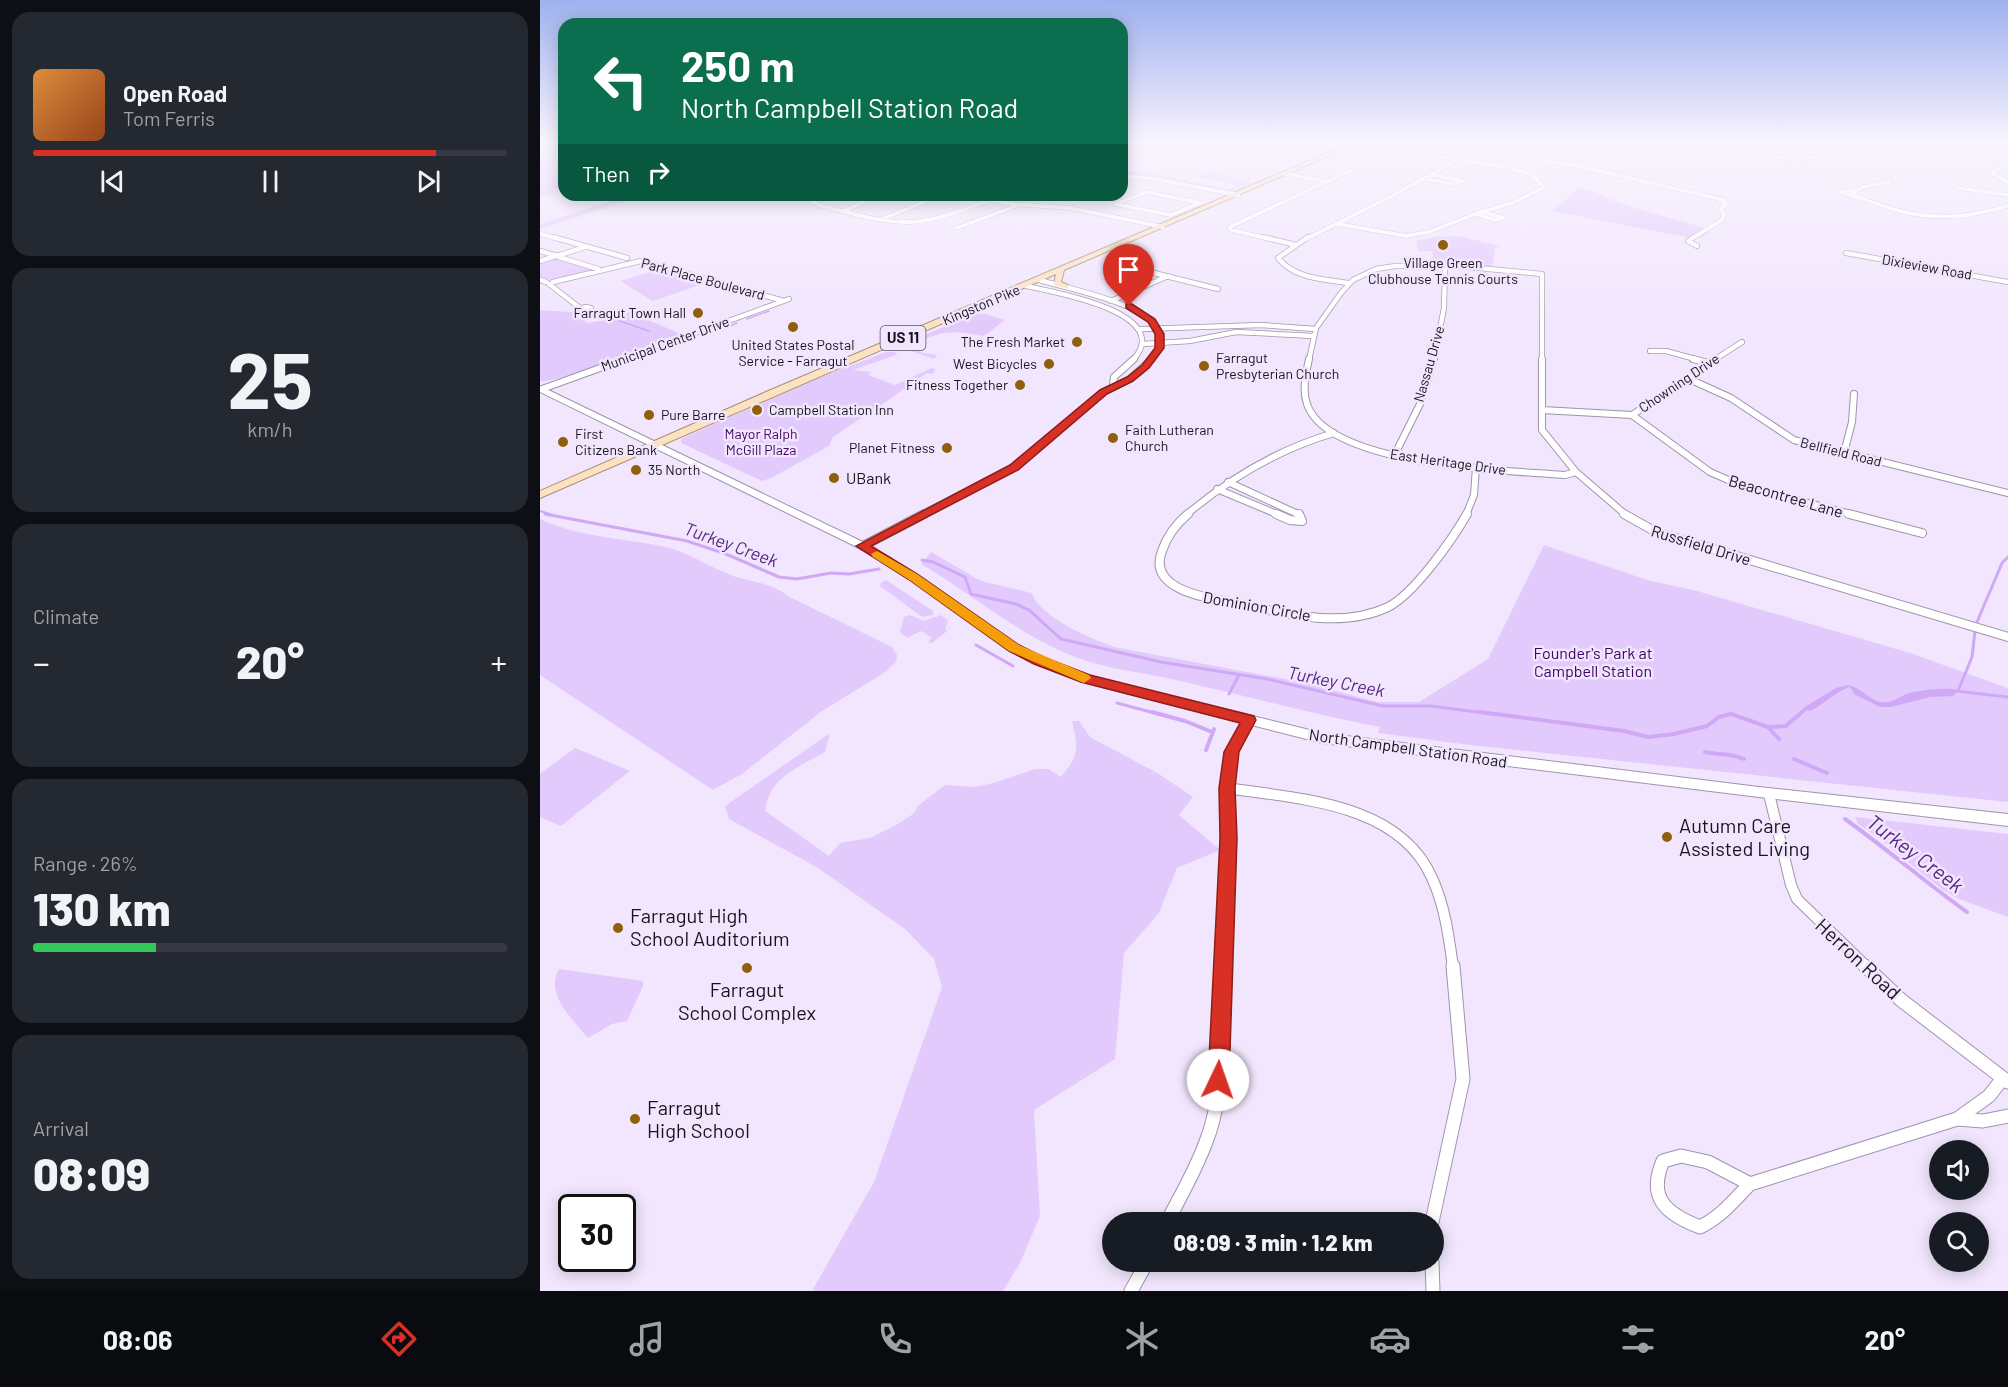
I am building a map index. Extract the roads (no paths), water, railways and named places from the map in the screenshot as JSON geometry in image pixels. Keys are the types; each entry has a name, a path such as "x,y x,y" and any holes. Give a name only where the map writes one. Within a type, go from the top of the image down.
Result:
{"main road":[{"name":"Kingston Pike","path":"540,495 1219,203"},
{"path":"1061,271 1057,283 1065,288"},
{"name":"North Campbell Station Road","path":"541,389 862,546 912,576 1014,648 1086,679 1344,742 1769,794 2008,820"}],"street":[{"path":"815,203 843,211 904,222 933,220 982,203"},
{"path":"843,211 860,203"},
{"path":"881,219 921,203"},
{"path":"1009,203 1070,208 1164,227"},
{"path":"1011,203 1018,205"},
{"path":"1117,203 1115,204 1184,218"},
{"path":"1171,215 1199,203"},
{"path":"1277,203 1234,223 1230,227 1231,230 1296,245"},
{"path":"1348,283 1283,268 1278,258 1296,245 1380,203"},
{"path":"1338,224 1406,236 1429,232 1511,203"},
{"path":"1697,246 1688,241 1722,220 1724,215 1721,209 1726,203"},
{"path":"1878,203 1911,214 1951,219 1977,216 2008,206"},
{"path":"957,228 1018,205"},
{"path":"1475,214 1495,220 1504,218 1484,212"},
{"path":"1243,219 1243,228 1249,235"},
{"path":"542,234 627,258"},
{"path":"540,261 586,246"},
{"path":"540,251 600,269"},
{"name":"Dixieview Road","path":"1846,253 2008,282"},
{"name":"Park Place Boulevard","path":"545,283 642,261 786,300"},
{"path":"1315,332 1348,283 1361,274 1402,265 1445,266"},
{"path":"1126,266 1218,289"},
{"name":"Russfield Drive","path":"1445,266 1542,274 1542,430 1551,444 1577,472 1620,512 1637,524 1656,532 2008,637"},
{"name":"Nassau Drive","path":"1394,456 1406,438 1437,345 1444,308 1445,266"},
{"path":"1100,305 1168,276"},
{"path":"862,546 1014,468 1113,386 1130,379 1155,356 1161,343 1157,327 1136,309 1038,280"},
{"path":"545,283 580,308"},
{"path":"1026,286 1100,305 1122,314 1141,329 1143,344 1134,359 1114,376 1113,386"},
{"name":"Municipal Center Drive","path":"541,389 786,300"},
{"path":"1141,329 1261,325 1315,332"},
{"path":"1204,327 1206,337"},
{"path":"1143,344 1206,337 1220,333 1315,332"},
{"name":"East Heritage Drive","path":"1315,332 1303,389 1304,401 1309,411 1334,433 1350,443 1394,456 1476,467 1565,475 1577,472"},
{"name":"Chowning Drive","path":"1542,410 1632,415 1742,342"},
{"path":"1650,351 1666,351 1708,363"},
{"name":"Bellfield Road","path":"1687,378 1731,398 1794,440 2008,493"},
{"path":"1844,453 1852,422 1854,394"},
{"name":"Beacontree Lane","path":"1632,415 1710,472 1742,486 1922,533"},
{"name":"Dominion Circle","path":"1334,433 1295,445 1218,489 1178,523 1167,536 1161,553 1161,568 1164,576 1191,593 1249,606 1322,617 1360,615 1388,607 1407,594 1453,537 1474,498 1476,467"},
{"path":"1218,489 1290,520 1302,521 1299,514 1228,482"},
{"path":"1172,1212 1208,1138 1218,1097 1229,838 1227,788 1232,752 1249,720"},
{"path":"1227,788 1318,803 1367,817 1390,830 1412,849 1431,877 1443,915 1457,999 1463,1082 1437,1185 1433,1212"},
{"name":"Herron Road","path":"1769,794 1791,885 1797,898 1808,912 1901,1000 2005,1080"},
{"path":"1749,1184 1708,1162 1681,1156 1663,1161 1656,1173 1656,1190 1666,1209 1681,1221 1700,1227 1725,1212 1734,1198 1749,1184 1957,1119 1989,1096 2005,1080"},
{"path":"1957,1119 1983,1121 2008,1116"},
{"path":"1131,1291 1141,1272"},
{"path":"1432,1272 1433,1291"}],"waterway":[{"path":"747,319 769,311"},
{"path":"617,320 649,331"},
{"path":"730,326 737,323"},
{"name":"Turkey Creek","path":"540,511 553,515"},
{"name":"Turkey Creek","path":"545,514 687,541 726,554 779,577 797,579 831,573 849,574 879,569"},
{"path":"1977,622 2002,563 2008,557"},
{"name":"Turkey Creek","path":"922,560 933,562 965,577 971,594 1016,604 1029,610 1061,639 1161,662 1267,679 1383,706 1431,706 1492,714"},
{"path":"1958,691 1972,657 1975,631"},
{"path":"976,645 1013,666"},
{"path":"1229,694 1239,675"},
{"name":"Turkey Creek","path":"1956,691 2008,697"},
{"path":"1117,703 1158,714"},
{"name":"Turkey Creek","path":"1800,714 1807,708"},
{"path":"1152,712 1185,721 1212,732"},
{"name":"Turkey Creek","path":"1480,712 1624,731 1648,737 1674,734 1707,726 1719,717 1731,714 1768,727 1779,739"},
{"name":"Turkey Creek","path":"1770,727 1786,726 1802,712"},
{"path":"1206,750 1214,729"},
{"path":"1705,752 1744,759"},
{"name":"Turkey Creek","path":"1794,759 1827,773"},
{"name":"Turkey Creek","path":"1845,819 1967,912"}],"place":[{"name":"Village Green Clubhouse Tennis Courts","path":"1443,245"},
{"name":"Farragut Town Hall","path":"698,313"},
{"name":"United States Postal Service - Farragut","path":"793,327"},
{"name":"The Fresh Market","path":"1077,342"},
{"name":"West Bicycles","path":"1049,364"},
{"name":"Farragut Presbyterian Church","path":"1204,366"},
{"name":"Fitness Together","path":"1020,385"},
{"name":"Campbell Station Inn","path":"757,410"},
{"name":"Pure Barre","path":"649,415"},
{"name":"Faith Lutheran Church","path":"1113,438"},
{"name":"First Citizens Bank","path":"563,442"},
{"name":"Planet Fitness","path":"947,448"},
{"name":"35 North","path":"636,470"},
{"name":"UBank","path":"834,478"},
{"name":"Autumn Care Assisted Living","path":"1667,837"},
{"name":"Farragut High School Auditorium","path":"618,928"},
{"name":"Farragut School Complex","path":"747,968"},
{"name":"Farragut High School","path":"635,1119"}],"park label":[{"name":"Mayor Ralph McGill Plaza","path":"761,442"},
{"name":"Founder's Park at Campbell Station","path":"1593,662"}]}
